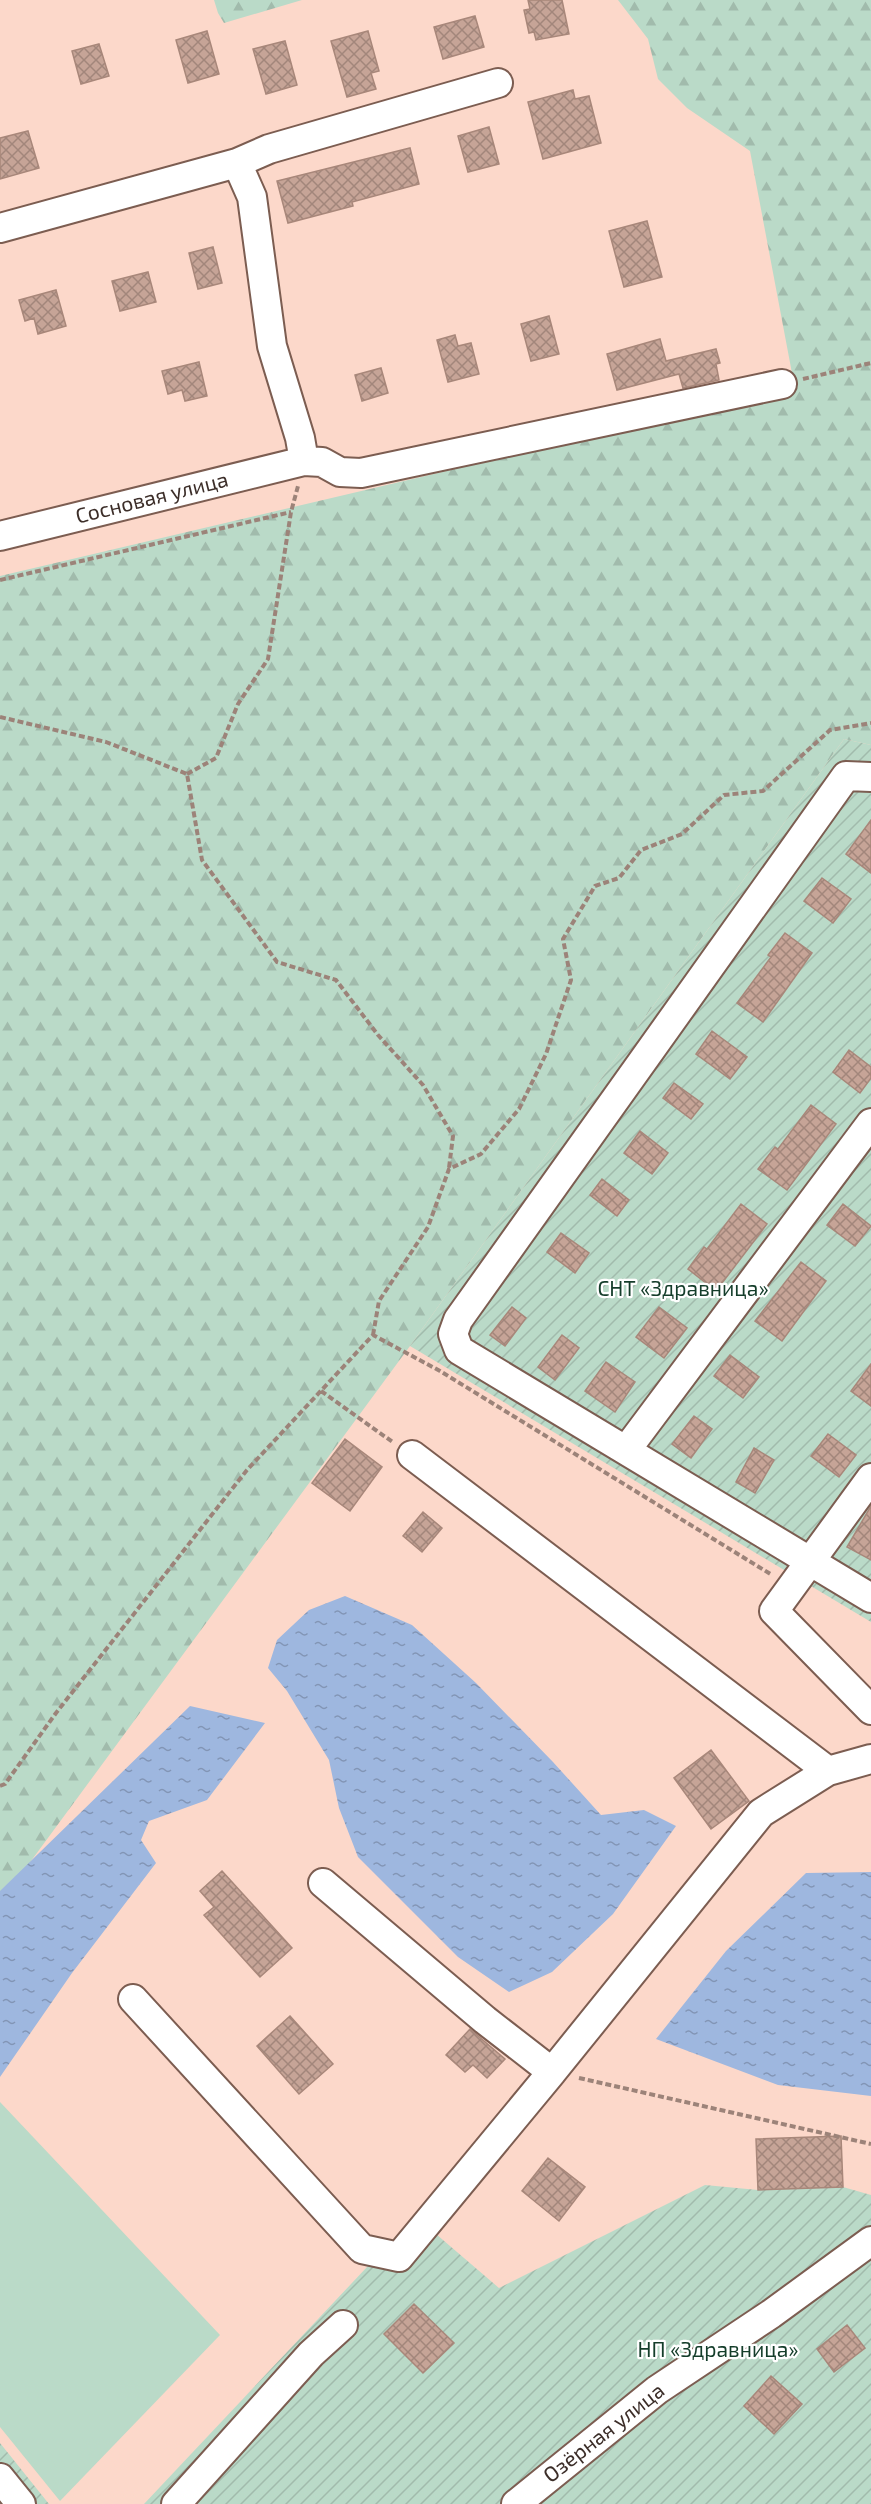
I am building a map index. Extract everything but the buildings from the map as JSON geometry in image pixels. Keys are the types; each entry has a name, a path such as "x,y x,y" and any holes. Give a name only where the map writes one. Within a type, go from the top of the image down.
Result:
{"street":[{"path":"0,228 237,162 269,149 498,83"},
{"path":"237,162 252,197 272,346 300,438 304,461 322,462 340,472 361,473 782,384"},
{"name":"Сосновая улица","path":"0,536 304,461"},
{"path":"871,777 846,776 458,1320 453,1334 459,1350 627,1449 871,1598"},
{"path":"627,1449 871,1123"},
{"path":"412,1455 828,1771"},
{"path":"871,1478 774,1611 871,1710"},
{"path":"133,1999 362,2249 399,2257 552,2072 760,1813 828,1771 871,1759"},
{"path":"323,1883 485,2020 552,2072"},
{"name":"Озёрная улица","path":"516,2504 657,2390 771,2314 871,2241"},
{"path":"176,2504 311,2354 343,2325"},
{"path":"0,2478 21,2504"}],"path":[{"path":"782,384 871,363"},
{"path":"187,774 216,758 238,704 268,659 291,512 304,461"},
{"path":"0,580 291,512"},
{"path":"0,717 106,742 187,774"},
{"path":"449,1169 482,1154 519,1109 546,1054 571,980 563,939 595,886 619,878 641,850 682,834 724,795 763,791 830,730 871,723"},
{"path":"0,1786 5,1784 56,1713 247,1470 373,1335 379,1301 428,1227 449,1169 453,1136 423,1084 378,1035 336,980 277,962 202,860 187,774"},
{"path":"373,1335 440,1371 791,1587"},
{"path":"321,1391 412,1455"},
{"path":"552,2072 871,2144"}],"green space":[{"path":"214,0 302,0 224,23"},
{"path":"618,0 871,0 871,745 844,739 410,1346 17,1880 0,1892 0,576 795,389 750,151 687,108 658,79 648,39"},
{"name":"СНТ «Здравница»","path":"844,739 871,745 871,1622 410,1346"},
{"path":"0,2102 220,2335 60,2501 0,2427"},
{"name":"НП «Здравница»","path":"705,2185 758,2190 843,2187 871,2195 871,2504 144,2504 415,2216 499,2288"},
{"path":"0,2443 49,2504 0,2504"}],"water":[{"path":"345,1596 412,1625 476,1683 601,1815 644,1810 676,1826 613,1914 552,1972 509,1992 458,1957 358,1857 339,1808 329,1760 287,1691 268,1668 277,1640 309,1610"},
{"path":"190,1706 265,1723 207,1800 149,1821 141,1840 156,1863 72,1973 0,2077 0,1891"},
{"path":"871,1872 871,2096 778,2085 656,2039 726,1951 806,1873"}]}
